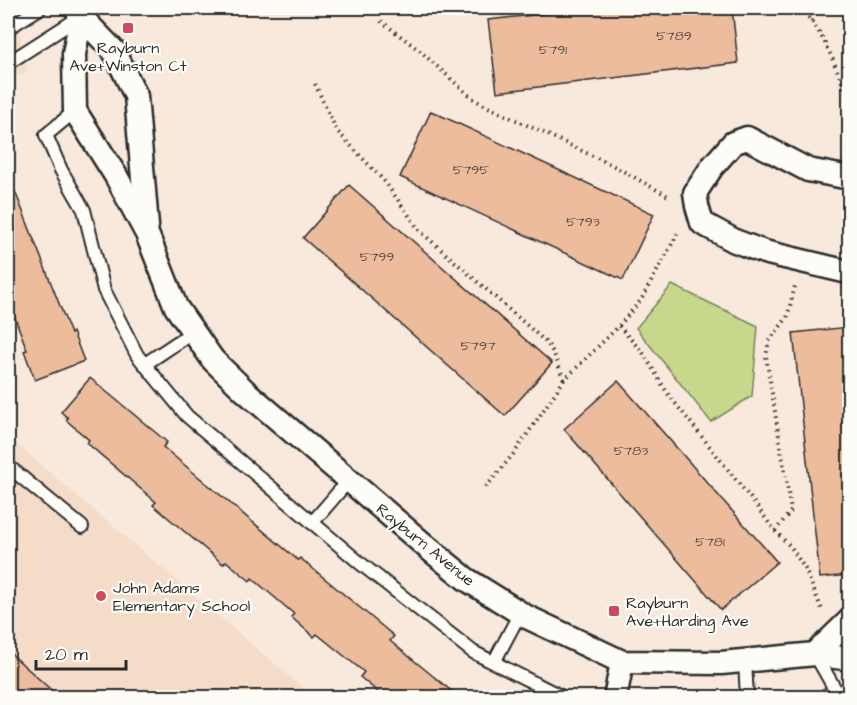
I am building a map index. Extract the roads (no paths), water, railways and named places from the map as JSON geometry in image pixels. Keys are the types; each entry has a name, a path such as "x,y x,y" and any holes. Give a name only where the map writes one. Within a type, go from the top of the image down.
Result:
{"street":[{"path":"75,111 74,54 83,11"},
{"name":"Rayburn Avenue","path":"83,11 114,51 136,96 147,234"},
{"name":"Rayburn Avenue","path":"75,111 116,176 147,234 176,307 213,360 245,391 466,579 520,613 622,662 721,663 822,647 849,659"},
{"path":"849,178 808,170 747,138 733,143 712,167 695,193 702,223 735,241 764,252 849,271"},
{"path":"822,647 849,620"},
{"path":"615,698 622,662"}],"lane":[{"path":"8,28 39,8"},
{"path":"8,63 83,11"},
{"path":"75,111 46,135 61,170 84,210 104,290 137,355 187,416 360,563 473,652 561,698"},
{"path":"145,364 193,332"},
{"path":"8,466 82,527"},
{"path":"312,523 349,480"},
{"path":"494,662 520,613"},
{"path":"820,698 837,694 822,647"},
{"path":"745,661 747,698"}],"place":[{"name":"Rayburn Ave+Winston Ct","path":"128,28"},
{"name":"John Adams Elementary School","path":"101,596"},
{"name":"Rayburn Ave+Harding Ave","path":"614,611"}]}
